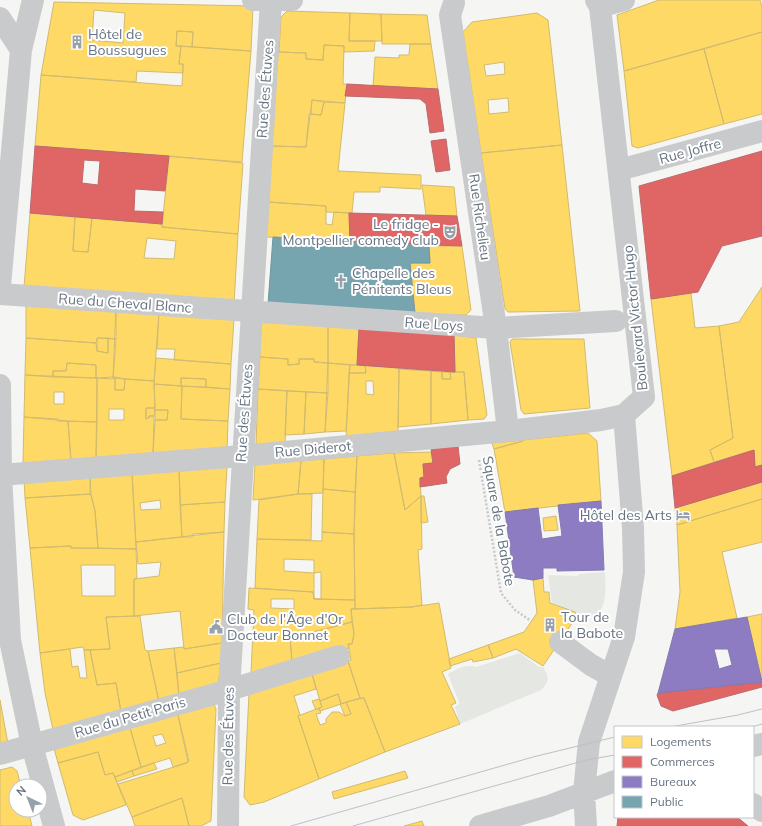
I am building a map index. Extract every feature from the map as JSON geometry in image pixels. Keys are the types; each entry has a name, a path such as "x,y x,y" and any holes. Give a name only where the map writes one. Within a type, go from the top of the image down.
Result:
{"street":[{"path":"0,286 21,50 33,0"},
{"path":"253,0 292,0"},
{"name":"Rue des Étuves","path":"228,826 229,690 242,456 271,0"},
{"path":"598,4 624,0"},
{"name":"Rue Richelieu","path":"453,1 450,15 496,328 508,431"},
{"name":"Boulevard Victor Hugo","path":"598,4 619,170 644,397 624,414"},
{"path":"0,18 21,50"},
{"name":"Rue Joffre","path":"619,170 762,131"},
{"name":"Rue du Cheval Blanc","path":"0,294 251,312"},
{"name":"Rue Loys","path":"251,312 496,328 616,321"},
{"path":"0,384 0,475 10,640 32,745 54,826"},
{"path":"586,826 584,792 589,742 624,637 634,572 633,528 624,414"},
{"name":"Rue Diderot","path":"0,475 242,456 508,431 601,420 624,414"},
{"path":"560,642 591,665 611,676"},
{"name":"Rue du Petit Paris","path":"0,754 229,690 339,656"},
{"path":"480,826 548,806 614,781"},
{"path":"754,805 762,811"}],"path":[{"name":"Square de la Babote","path":"474,434 501,593 516,610 532,621"}],"shaded area":[{"path":"605,572 605,597 600,611 595,615 588,618 578,618 576,613 552,603 548,575 577,576 580,574"},
{"path":"520,653 539,667 543,667 548,679 544,687 541,690 460,724 455,707 459,704 459,702 448,674 455,670 469,666 476,667"}],"building: Logements":[{"path":"659,0 760,0 762,7 762,32 624,71 617,15"},
{"name":"Hôtel de Boussugues","path":"54,2 253,6 251,51 192,47 193,32 177,31 176,46 181,46 179,64 183,64 183,73 137,71 136,82 41,75","holes":["94,10 125,13 123,43 92,40"]},
{"path":"287,11 350,13 349,41 375,41 374,51 344,52 344,46 324,45 323,60 306,59 306,53 279,52 281,17"},
{"path":"350,13 381,14 382,41 349,41"},
{"path":"537,13 548,20 562,145 481,153 463,32 472,22","holes":["504,62 505,74 486,76 484,65","508,98 509,112 489,114 488,100"]},
{"path":"381,14 427,15 431,44 382,44"},
{"path":"177,31 193,32 192,47 176,46"},
{"path":"762,32 762,114 724,124 704,49"},
{"path":"410,44 431,44 438,89 373,86 375,57 399,58 399,55 409,55"},
{"path":"324,45 344,46 343,84 347,84 345,103 312,100 306,147 272,146 278,52 306,53 306,59 323,60"},
{"path":"181,46 251,51 242,162 35,146 41,75 182,86 183,64 179,64"},
{"path":"704,49 724,124 638,148 632,146 624,71"},
{"path":"312,100 324,102 321,115 311,114"},
{"path":"324,102 345,103 338,171 421,175 421,189 380,187 380,192 354,192 352,213 326,212 326,206 268,202 272,146 306,147 309,114 321,115"},
{"path":"562,145 580,311 508,312 505,309 481,153"},
{"path":"169,156 243,163 238,234 162,227"},
{"path":"422,185 454,187 457,216 426,215"},
{"path":"268,202 326,206 326,224 332,225 334,212 349,213 350,242 324,239 266,237"},
{"path":"30,213 75,217 73,251 88,252 92,218 162,224 162,227 238,234 234,304 24,287","holes":["147,238 176,241 174,259 144,258"]},
{"path":"75,217 92,218 88,252 73,251"},
{"path":"429,246 462,246 471,310 466,315 415,314 410,263 430,263"},
{"path":"762,287 762,465 755,467 754,450 714,462 710,450 733,438 719,326 739,322"},
{"path":"691,293 695,328 719,326 733,438 710,450 714,462 672,476 651,299"},
{"path":"26,300 116,308 116,339 97,338 96,343 26,338"},
{"path":"116,308 159,312 154,381 113,378"},
{"path":"159,312 234,319 231,364 174,360 175,349 157,349"},
{"path":"261,320 328,326 328,363 314,362 314,359 299,359 299,364 288,365 288,359 260,357"},
{"path":"328,326 359,329 357,365 328,363"},
{"path":"454,335 476,338 487,415 484,419 468,420 464,372 455,372"},
{"path":"26,338 96,343 97,351 108,353 108,338 116,339 113,379 96,378 96,365 67,363 66,371 53,371 53,377 25,375"},
{"path":"97,338 108,338 108,353 97,351"},
{"path":"512,339 584,339 590,408 524,414 521,410 510,342"},
{"path":"260,357 288,359 288,365 299,364 299,359 314,359 314,362 328,363 328,393 258,389"},
{"path":"156,358 231,364 230,389 206,387 206,379 181,378 181,386 154,384"},
{"path":"67,363 96,365 96,378 53,377 53,371 66,371"},
{"path":"328,363 350,365 346,431 325,432"},
{"path":"350,365 365,365 366,373 349,373"},
{"path":"365,365 399,368 398,435 346,439 349,373 366,373","holes":["366,381 373,381 374,395 366,394"]},
{"path":"399,369 431,371 431,424 398,427"},
{"path":"431,371 442,372 442,379 451,379 450,372 464,372 468,420 431,424"},
{"path":"442,372 450,372 451,379 442,379"},
{"path":"25,375 97,378 97,422 58,421 58,419 24,417","holes":["54,392 64,392 64,404 54,404"]},
{"path":"115,377 115,390 124,390 125,379 154,381 155,408 146,408 146,419 149,418 149,416 154,416 153,455 96,459 97,378","holes":["109,409 124,409 124,420 109,420"]},
{"path":"115,377 125,379 124,390 115,390"},
{"path":"181,378 206,379 206,387 181,386"},
{"path":"154,384 182,386 181,419 228,421 227,451 153,455 155,420 167,420 168,410 155,410"},
{"path":"182,386 230,389 228,421 181,419"},
{"path":"258,389 287,391 285,444 256,445"},
{"path":"287,391 306,392 304,434 285,435"},
{"path":"306,392 328,393 325,432 304,434"},
{"path":"146,408 155,408 154,416 149,416 149,418 146,419"},
{"path":"155,410 168,410 167,420 155,420"},
{"path":"24,417 68,421 71,461 23,463"},
{"path":"68,421 97,422 96,459 71,461"},
{"path":"588,433 597,441 601,501 505,512 494,449 523,440"},
{"path":"523,440 494,449 492,443"},
{"path":"431,452 433,463 423,464 424,477 420,478 421,496 405,510 394,453"},
{"path":"394,453 405,510 421,496 422,549 418,550 422,605 412,607 355,609 354,534 357,456"},
{"path":"357,456 355,492 323,489 324,459"},
{"path":"324,459 323,493 298,494 301,461"},
{"path":"301,461 298,494 253,500 255,464"},
{"path":"227,467 225,502 180,505 179,470"},
{"path":"179,470 182,537 136,542 132,473","holes":["160,500 161,509 141,510 140,503"]},
{"path":"132,473 136,549 98,548 95,511 90,492 90,475"},
{"path":"90,475 91,494 25,498 24,479"},
{"path":"762,482 762,499 677,525 675,508"},
{"path":"323,489 355,492 354,534 322,532"},
{"path":"91,494 95,511 98,548 71,548 71,546 30,548 25,498"},
{"path":"298,494 312,494 311,540 257,539 259,500"},
{"path":"421,496 424,496 428,522 421,523"},
{"path":"762,499 762,542 722,552 737,618 675,629 680,592 677,525"},
{"path":"225,502 224,532 193,534 192,537 182,537 180,505"},
{"path":"556,516 558,530 544,531 543,518"},
{"path":"224,532 222,643 184,649 180,611 134,616 134,579 159,576 161,562 138,564 136,542"},
{"path":"322,532 354,534 355,600 314,599 313,592 255,588 257,539 322,541","holes":["284,559 314,560 314,573 284,571"]},
{"path":"71,546 71,548 136,549 137,578 134,579 134,616 106,617 110,649 84,650 83,647 40,653 30,548","holes":["81,565 115,565 115,596 82,596"]},
{"path":"321,572 321,599 314,599 314,573"},
{"name":"Tour de la Babote","path":"543,578 544,592 549,592 550,603 575,612 577,616 543,666 516,649 493,658 488,645 524,632 537,613 533,580"},
{"path":"249,588 313,592 314,599 355,600 355,609 351,609 352,622 290,638 292,662 251,673 254,610 248,609","holes":["271,599 294,599 294,609 271,608"]},
{"path":"439,603 451,668 442,672 456,703 451,705 460,724 385,752 364,698 360,698 348,661 351,660 348,644 352,644 354,634 351,609 412,607"},
{"path":"762,614 762,682 747,617"},
{"path":"140,616 145,650 148,651 159,702 121,712 116,683 97,685 90,650 110,649 106,617"},
{"path":"352,622 354,634 352,644 348,644 349,648 292,662 290,638"},
{"path":"222,643 221,663 177,673 174,648 184,647 184,649"},
{"path":"488,645 493,658 473,662 472,659 450,666 449,659"},
{"path":"174,648 179,696 159,702 148,651"},
{"path":"70,649 72,667 78,666 80,678 87,678 84,650 90,650 97,685 116,683 121,712 53,730 45,693 40,653"},
{"path":"348,661 360,698 341,704 338,694 320,701 311,670"},
{"path":"221,663 218,685 179,696 177,673"},
{"path":"311,670 316,689 294,696 300,715 298,716 319,779 264,802 250,805 244,797 249,693"},
{"path":"338,694 341,704 320,711 319,708 322,707 320,701"},
{"path":"364,698 385,752 319,779 298,716 319,708 321,713 316,714 320,725 326,723 326,719 332,712 339,712 345,716 351,714 346,702"},
{"path":"319,699 322,707 316,710 312,701"},
{"path":"0,700 8,744 0,746"},
{"path":"346,702 351,714 345,716 340,704"},
{"path":"214,704 216,709 211,821 201,826 189,826 182,798 132,817 118,784 187,763 189,761 177,711"},
{"path":"177,711 188,762 173,767 170,758 141,767 129,724","holes":["162,734 166,743 156,746 153,736"]},
{"path":"129,724 141,767 115,777 113,773 105,775 98,752 58,763 53,745"},
{"path":"98,752 105,775 113,773 126,805 83,820 73,815 58,763"},
{"path":"154,763 157,769 134,776 132,771"},
{"path":"12,767 17,771 19,778 8,778 8,818 30,818 32,826 0,826 0,770"},
{"path":"132,771 134,776 117,782 115,777"},
{"path":"405,771 408,778 334,799 332,792"},
{"path":"182,798 189,826 135,826 132,817"},
{"path":"422,821 424,826 404,826"}],"building: Commerces":[{"path":"347,84 438,89 444,131 430,133 426,104 420,99 345,96"},
{"path":"446,139 450,170 436,172 431,141"},
{"path":"35,146 169,156 165,191 135,189 134,211 163,212 162,224 30,213","holes":["84,160 100,161 98,185 82,183"]},
{"path":"762,151 762,236 722,246 698,292 651,299 639,186"},
{"path":"349,213 457,216 462,246 350,242"},
{"path":"359,329 454,335 455,372 357,365"},
{"path":"458,446 460,464 450,469 446,477 447,483 420,487 420,478 424,477 423,464 433,463 431,449"},
{"path":"754,450 755,467 762,465 762,482 675,508 672,476"},
{"path":"762,682 762,687 673,711 661,706 657,695 658,693"},
{"path":"618,818 738,818 748,826 617,826"}],"building: Bureaux":[{"path":"601,501 604,570 557,571 557,568 543,568 543,578 533,580 514,577 505,512 538,508 542,539 562,536 558,505"},
{"path":"747,617 762,682 658,693 675,629","holes":["714,649 728,649 732,665 719,669"]}],"building: Public":[{"name":"Chapelle des Pénitents Bleus","path":"273,237 429,246 430,263 410,263 415,314 268,304"}],"tram line":[{"path":"676,726 738,715 762,709"},
{"path":"754,726 762,724"},
{"path":"291,826 533,757 614,737"},
{"path":"353,826 586,760 614,755"}],"place":[{"name":"Hôtel de Boussugues","path":"77,42"},
{"name":"Le fridge - Montpellier comedy club","path":"450,232"},
{"name":"Chapelle des Pénitents Bleus","path":"341,281"},
{"name":"Hôtel des Arts","path":"683,515"},
{"name":"Tour de la Babote","path":"550,625"},
{"name":"Club de l'Âge d'Or Docteur Bonnet","path":"216,627"}]}
